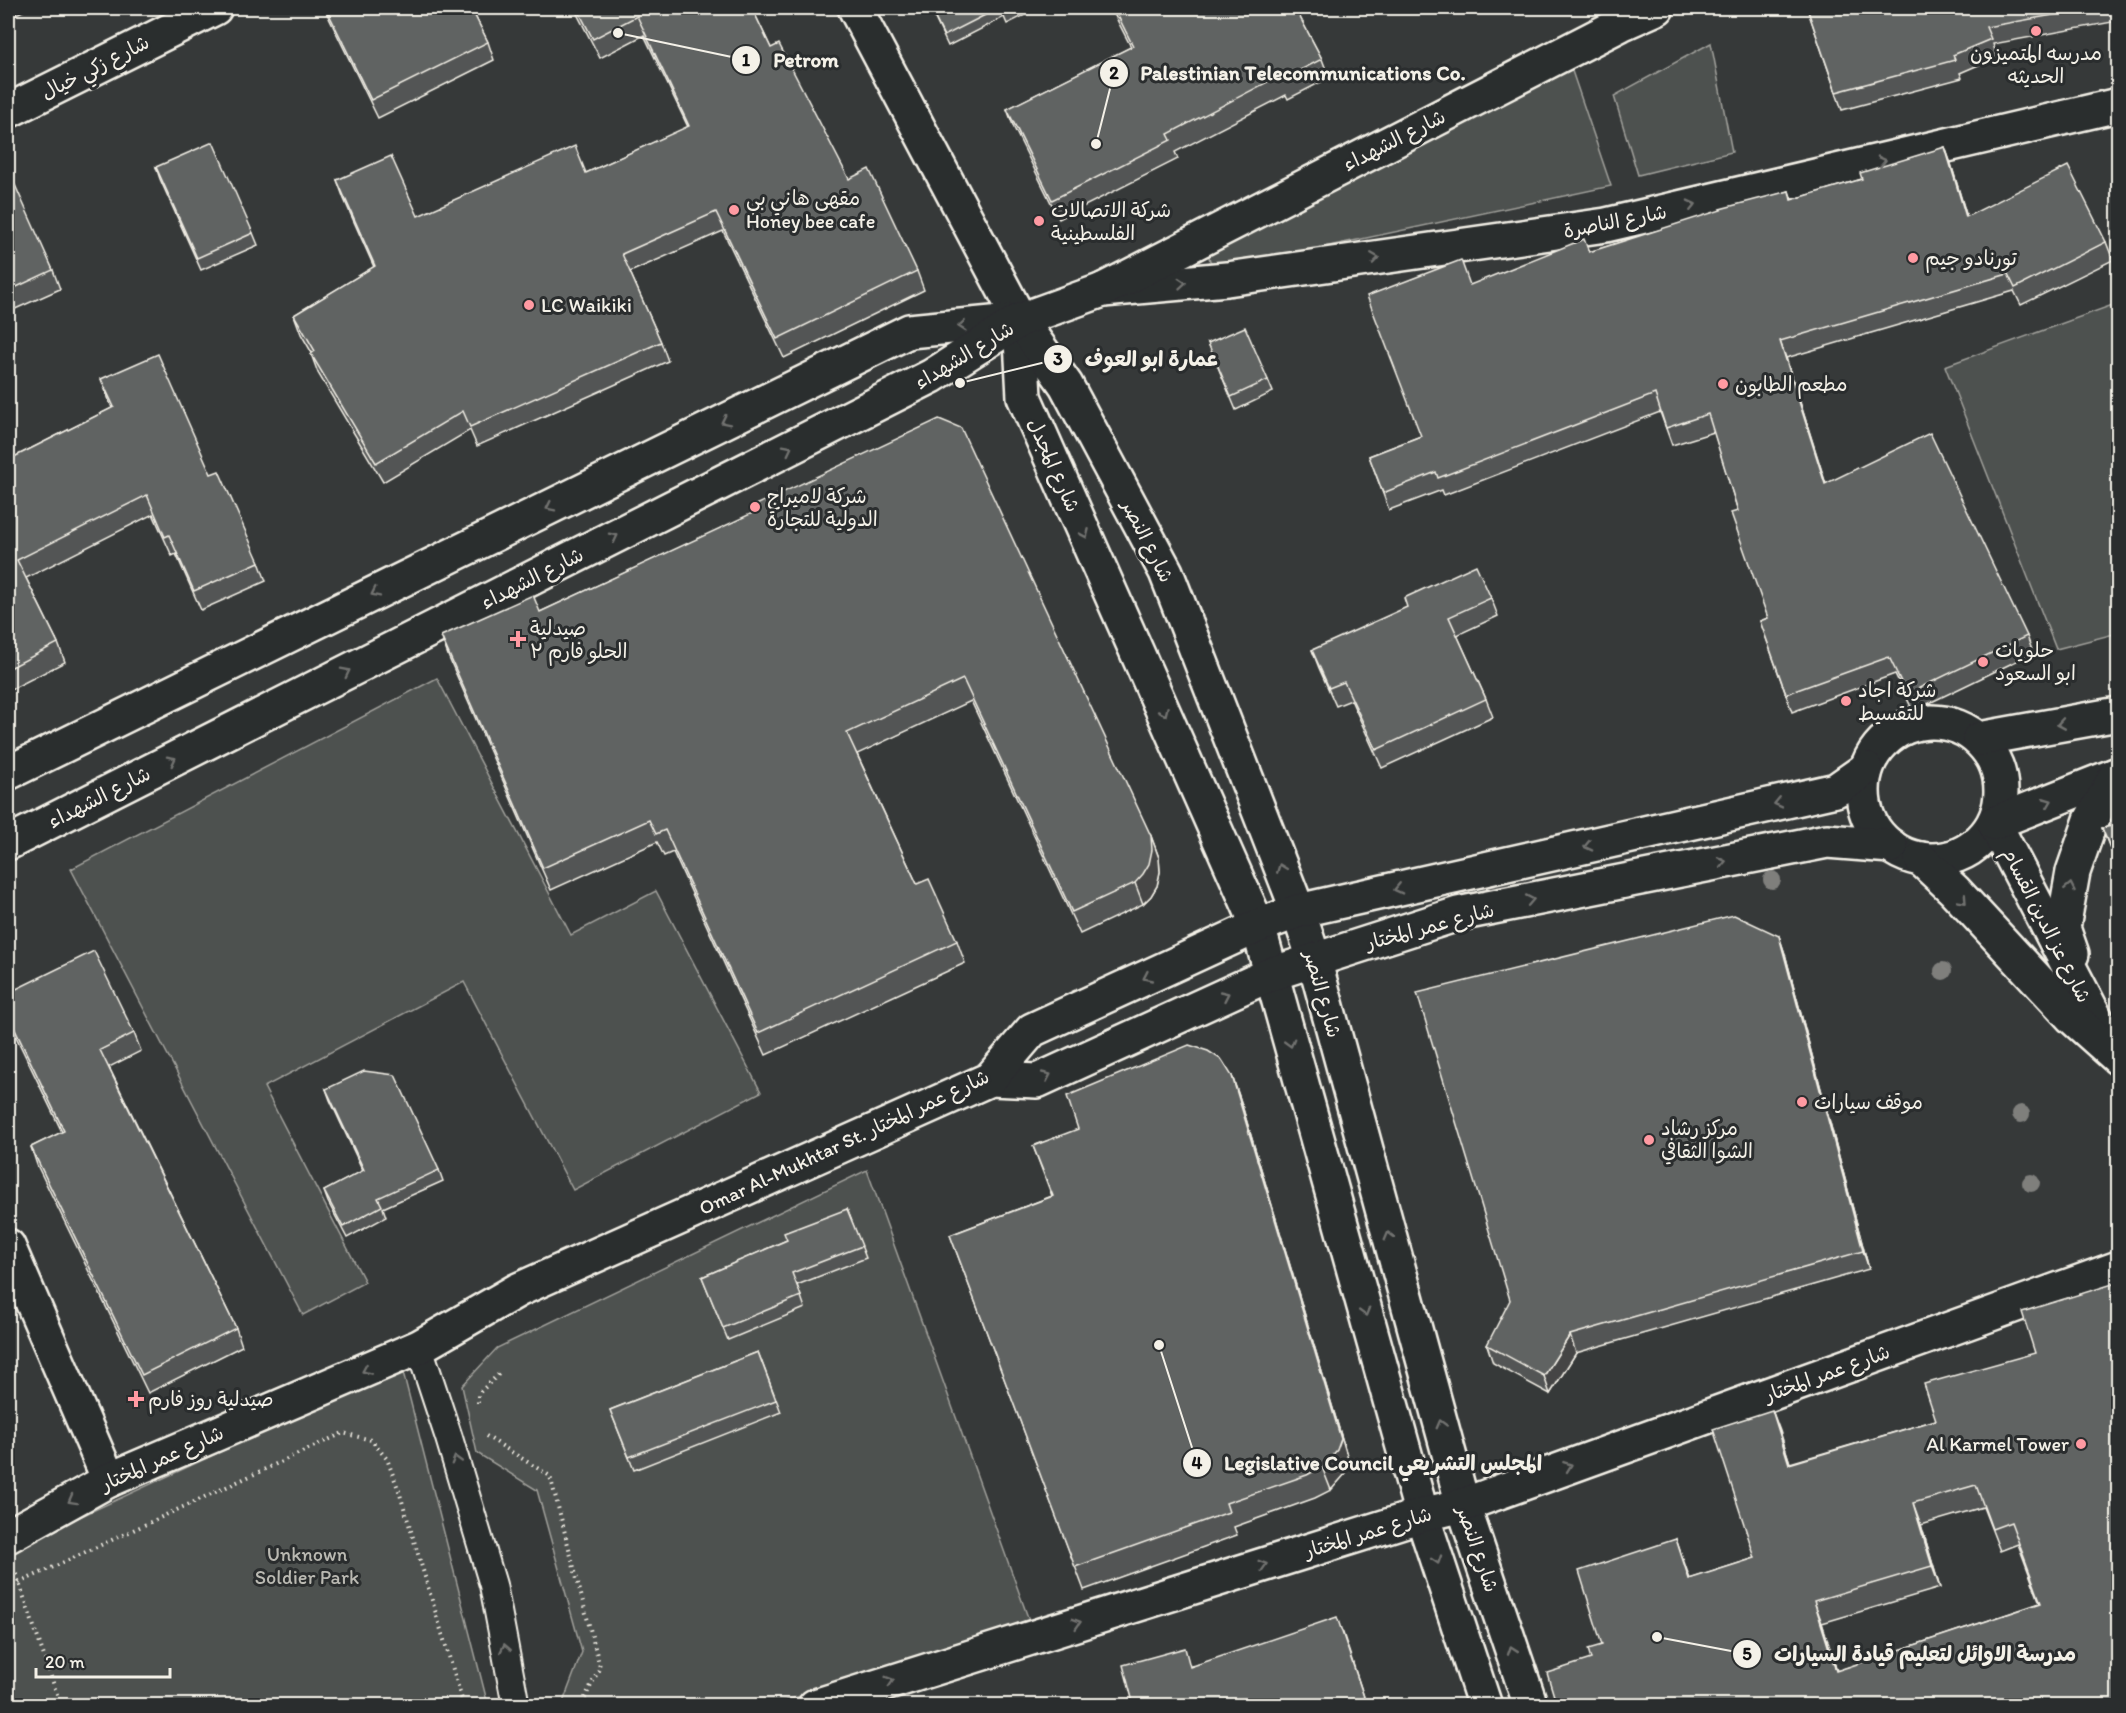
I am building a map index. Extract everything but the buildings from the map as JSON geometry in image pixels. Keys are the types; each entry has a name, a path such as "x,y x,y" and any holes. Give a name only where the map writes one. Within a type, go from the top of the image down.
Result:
{"main road":[{"name":"شارع زكي خيال","path":"8,111 214,8"},
{"name":"شارع المجدل","path":"855,8 984,248 1020,320 1024,397 1258,926"},
{"name":"شارع الشهداء","path":"1103,290 1617,16 1657,8"},
{"name":"شارع الناصرة","path":"1103,290 1227,279 1606,225 2118,105"},
{"path":"1020,320 1103,290"},
{"name":"شارع الشهداء","path":"8,773 909,331 1020,320"},
{"name":"شارع الشهداء","path":"8,843 932,376 1020,320"},
{"name":"شارع النصر","path":"1020,320 1066,386 1166,572 1298,911 1314,959 1462,1504 1531,1706"},
{"path":"1978,739 2118,714"},
{"path":"1937,722 1959,726 1978,739 1993,757 2001,779 2001,801 1994,823 1979,842 1960,855 1938,861 1921,859 1894,849 1877,834 1866,814 1862,791 1866,769 1877,749 1893,732 1914,723 1937,722"},
{"name":"شارع عمر المختار","path":"1258,926 1298,911 1836,790 1866,769"},
{"path":"1994,823 2117,775"},
{"path":"2097,1023 2063,928 2073,872 2091,820 2117,775"},
{"name":"شارع عز الدين القسام","path":"1994,823 2097,1023 2118,1058"},
{"name":"شارع عمر المختار","path":"990,1079 1037,1081 1271,974 1458,914 1827,841 1891,846"},
{"path":"1921,859 1954,890 2072,1017 2118,1058"},
{"path":"1258,926 1422,1515 1485,1706"},
{"name":"Omar Al-Mukhtar St. شارع عمر المختار","path":"419,1347 518,1290 990,1079 1032,1030 1258,926"},
{"path":"8,1246 109,1480"},
{"name":"شارع عمر المختار","path":"815,1706 1462,1504 2118,1268"},
{"name":"شارع عمر المختار","path":"8,1536 109,1480 419,1347"}],"lane":[{"path":"419,1347 493,1585 516,1706"}],"path":[{"path":"478,1412 478,1394 501,1372"},
{"path":"478,1431 550,1476 600,1667 581,1706"},
{"path":"8,1588 343,1433 371,1440 387,1459 395,1480 464,1706"},
{"path":"15,1572 61,1706"}],"green space":[{"path":"1711,43 1732,152 1638,175 1614,96"},
{"path":"1571,68 1611,186 1221,269 1210,261 1207,248"},
{"path":"2118,303 2118,633 2056,649 1945,366"},
{"path":"437,678 571,935 656,891 761,1092 573,1190 464,982 264,1087 365,1282 303,1315 71,869"},
{"path":"867,1170 1030,1623 772,1705 562,1705 582,1652 537,1490 477,1453 462,1386 497,1348"},
{"name":"Unknown Soldier Park","path":"402,1368 488,1705 8,1705 8,1550"}],"place":[{"name":"مدرسه المتميزون الحديثه","path":"2036,31"},
{"name":"Petrom","path":"618,33"},
{"name":"Palestinian Telecommunications Co.","path":"1096,144"},
{"name":"مقهى هاني بي Honey bee cafe","path":"734,210"},
{"name":"شركة الاتصالات الفلسطينية","path":"1039,221"},
{"name":"تورنادو جيم","path":"1913,258"},
{"name":"LC Waikiki","path":"529,305"},
{"name":"عمارة ابو العوف","path":"960,383"},
{"name":"مطعم الطابون","path":"1723,384"},
{"name":"شركة لاميراج الدولية للتجارة","path":"755,507"},
{"name":"صيدلية الحلو فارم ٣","path":"518,639"},
{"name":"حلويات ابو السعود","path":"1983,662"},
{"name":"شركة اجاد للتقسيط","path":"1846,701"},
{"name":"موقف سيارات","path":"1802,1102"},
{"name":"مركز رشاد الشوا الثقافي","path":"1649,1140"},
{"name":"Legislative Council المجلس التشريعي","path":"1159,1345"},
{"name":"صيدلية روز فارم","path":"136,1399"},
{"name":"Al Karmel Tower","path":"2081,1444"},
{"name":"مدرسة الاوائل لتعليم قيادة السيارات","path":"1657,1637"}]}
